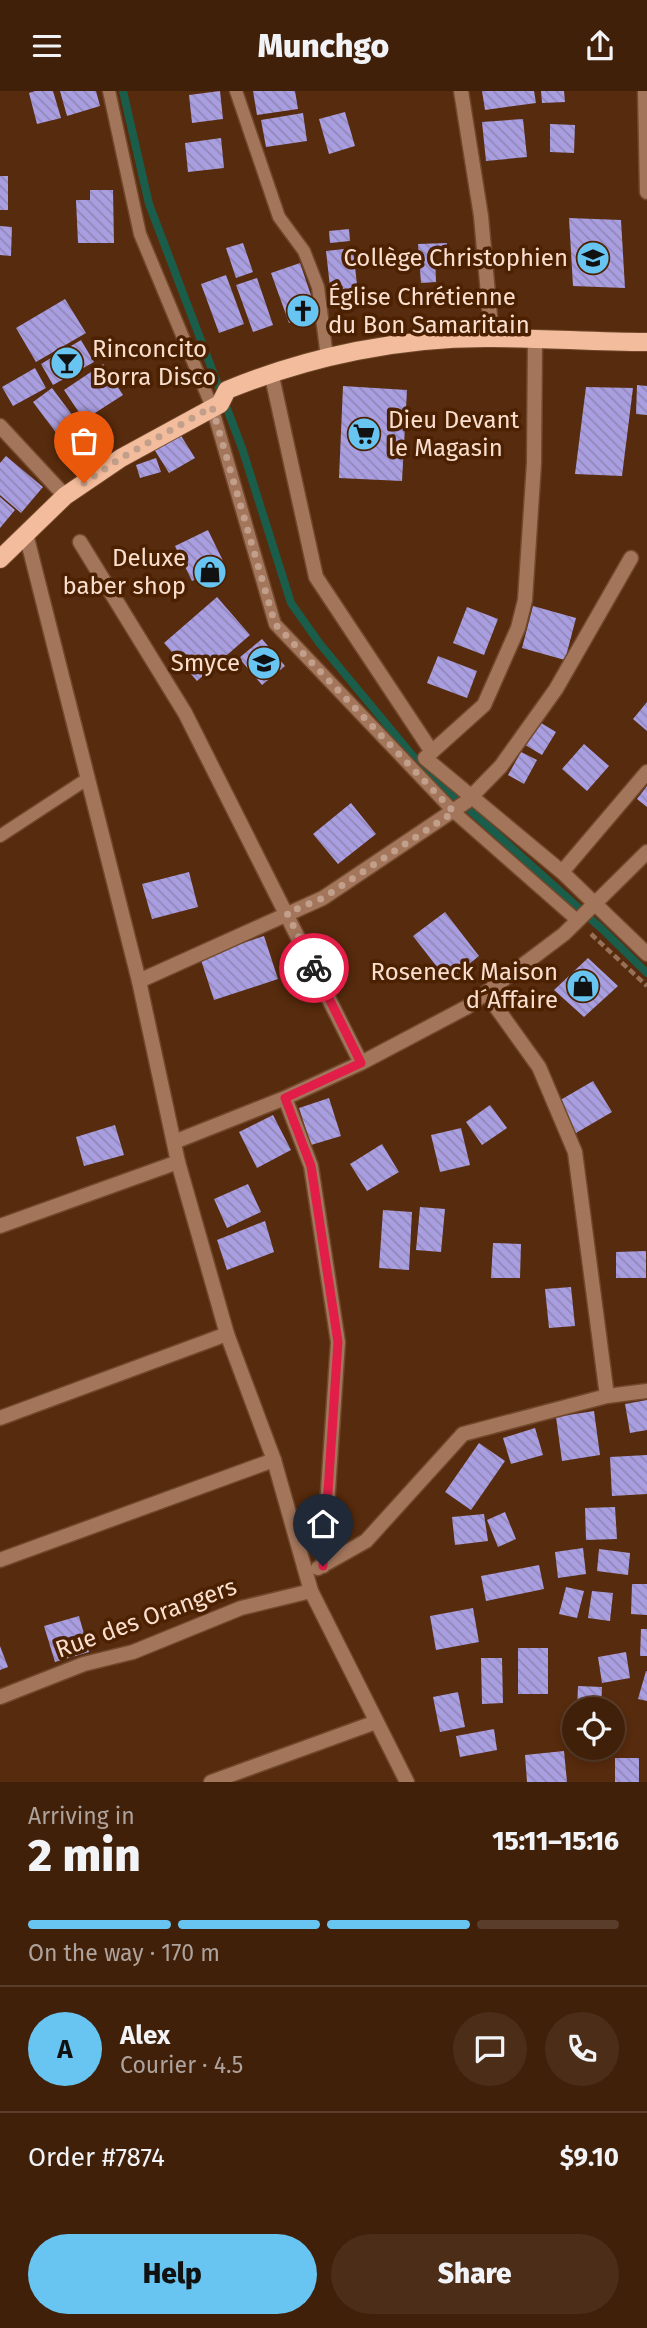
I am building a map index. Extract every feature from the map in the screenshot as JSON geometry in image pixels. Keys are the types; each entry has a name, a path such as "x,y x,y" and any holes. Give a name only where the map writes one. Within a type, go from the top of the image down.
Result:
{"main road":[{"path":"0,559 65,496 121,458 271,372 327,357 441,340 492,338 647,342"}],"street":[{"path":"461,91 481,216 492,338"},
{"path":"645,91 647,192"},
{"path":"535,341 534,463 525,600 518,628 484,705 425,758 462,804 562,872 586,913 647,954"},
{"path":"271,372 316,577 432,752"},
{"path":"0,426 65,496"},
{"path":"26,534 139,981 178,1162 228,1335 274,1460 310,1591 407,1782"},
{"path":"80,542 185,713 361,1063"},
{"path":"139,981 323,898 462,804 501,766 556,689 631,558"},
{"path":"562,872 647,772"},
{"path":"174,1142 285,1098 361,1063 467,1007 586,913 647,852"},
{"path":"486,993 540,1067 576,1152 607,1397"},
{"path":"285,1098 311,1166 338,1342 323,1566"},
{"path":"0,1226 178,1162"},
{"path":"0,1418 228,1335"},
{"path":"304,1573 323,1566 366,1541 463,1434 607,1397 647,1391"},
{"path":"0,1560 274,1460"},
{"name":"Rue des Orangers","path":"0,1697 84,1664 133,1653 241,1608 310,1591"},
{"path":"211,1782 376,1722"}],"lane":[{"path":"108,91 140,234 220,400 275,624 462,804 586,913"},
{"path":"236,91 279,217 304,251 318,287 327,357"},
{"path":"0,836 87,779"}],"path":[{"path":"586,913 647,986"}],"building":[{"path":"53,91 61,118 37,124 29,93"},
{"path":"60,91 96,91 100,106 67,116"},
{"path":"220,91 223,119 192,123 189,95"},
{"path":"253,91 295,91 298,109 257,115"},
{"path":"482,91 534,91 536,103 485,110"},
{"path":"541,91 564,91 565,102 542,103"},
{"path":"345,112 355,146 329,154 319,119"},
{"path":"303,113 307,141 266,147 261,120"},
{"path":"523,119 527,157 486,161 482,122"},
{"path":"550,124 575,125 574,153 550,152"},
{"path":"221,138 224,168 188,172 185,143"},
{"path":"0,176 8,176 8,210 0,210"},
{"path":"90,190 113,190 114,243 78,243 76,200 90,200"},
{"path":"569,218 621,220 625,288 573,286"},
{"path":"0,226 12,227 11,256 0,255"},
{"path":"349,229 350,241 330,243 329,231"},
{"path":"243,243 253,272 236,278 226,248"},
{"path":"447,243 447,254 435,254 436,282 421,283 418,244"},
{"path":"353,248 358,294 331,296 326,251"},
{"path":"300,263 317,313 289,323 271,273"},
{"path":"226,275 244,324 219,333 201,284"},
{"path":"257,278 273,325 253,332 236,285"},
{"path":"65,299 86,333 36,362 16,328"},
{"path":"81,340 94,362 53,385 41,364"},
{"path":"103,364 123,395 84,420 64,390"},
{"path":"35,368 46,388 13,406 2,387"},
{"path":"637,385 647,386 647,415 636,414"},
{"path":"343,386 407,390 402,481 339,478"},
{"path":"586,387 633,388 622,476 575,474"},
{"path":"52,388 82,428 63,442 33,402"},
{"path":"100,420 114,437 91,457 76,440"},
{"path":"180,434 195,458 169,473 154,449"},
{"path":"6,456 43,487 21,513 0,495 0,463"},
{"path":"156,458 161,472 140,478 136,465"},
{"path":"0,497 15,510 0,528"},
{"path":"208,530 225,565 192,581 175,546"},
{"path":"217,597 250,635 197,681 164,643"},
{"path":"533,606 576,618 565,660 522,648"},
{"path":"467,607 498,619 484,655 453,643"},
{"path":"262,639 285,666 262,685 239,658"},
{"path":"438,656 477,671 467,698 427,683"},
{"path":"647,702 647,731 633,719"},
{"path":"536,720 556,732 542,755 522,743"},
{"path":"584,744 609,766 587,791 562,769"},
{"path":"521,752 537,760 524,784 508,775"},
{"path":"647,786 647,807 637,799"},
{"path":"351,803 376,834 338,864 313,834"},
{"path":"189,872 198,907 152,919 142,884"},
{"path":"445,912 479,956 448,981 413,936"},
{"path":"264,936 278,979 214,1000 200,957"},
{"path":"588,958 618,986 584,1017 554,990"},
{"path":"593,1081 612,1112 576,1133 557,1102"},
{"path":"329,1098 341,1136 311,1145 299,1108"},
{"path":"490,1105 507,1128 482,1145 466,1122"},
{"path":"273,1115 291,1150 257,1168 239,1132"},
{"path":"115,1125 124,1155 84,1166 76,1137"},
{"path":"461,1128 470,1165 440,1172 431,1135"},
{"path":"382,1144 399,1172 367,1191 350,1164"},
{"path":"248,1184 261,1212 227,1228 214,1199"},
{"path":"420,1207 445,1209 441,1252 416,1250"},
{"path":"383,1210 412,1212 409,1270 379,1268"},
{"path":"265,1221 274,1252 227,1270 217,1240"},
{"path":"493,1243 521,1244 520,1278 491,1278"},
{"path":"646,1251 646,1278 616,1278 616,1252"},
{"path":"571,1287 575,1326 549,1328 545,1289"},
{"path":"647,1400 647,1430 630,1433 625,1404"},
{"path":"594,1411 600,1455 562,1461 556,1417"},
{"path":"535,1428 543,1455 511,1464 503,1438"},
{"path":"479,1443 505,1461 471,1510 445,1492"},
{"path":"647,1455 647,1494 612,1496 610,1457"},
{"path":"615,1507 617,1539 586,1540 585,1508"},
{"path":"505,1512 516,1539 498,1547 487,1520"},
{"path":"484,1514 488,1541 455,1545 452,1517"},
{"path":"583,1548 586,1574 558,1578 555,1552"},
{"path":"599,1549 630,1553 628,1575 597,1571"},
{"path":"539,1565 544,1589 486,1601 481,1576"},
{"path":"632,1584 647,1584 647,1615 631,1614"},
{"path":"566,1587 584,1591 577,1618 559,1614"},
{"path":"592,1591 613,1593 610,1621 588,1618"},
{"path":"473,1608 479,1642 436,1650 430,1616"},
{"path":"79,1616 89,1652 55,1662 44,1626"},
{"path":"641,1629 647,1629 647,1656 640,1656"},
{"path":"0,1646 8,1667 0,1670"},
{"path":"518,1648 548,1648 548,1694 518,1694"},
{"path":"626,1652 630,1678 602,1683 598,1657"},
{"path":"481,1658 502,1658 503,1703 482,1704"},
{"path":"647,1671 647,1701 638,1699"},
{"path":"578,1686 602,1687 602,1697 578,1697"},
{"path":"458,1692 465,1727 440,1732 433,1697"},
{"path":"494,1729 497,1750 460,1757 456,1736"},
{"path":"562,1751 567,1782 527,1782 525,1755"},
{"path":"639,1758 639,1782 615,1782 615,1760"}],"waterway":[{"path":"123,91 149,204 242,448 291,603 320,644 422,767 647,973"}],"way so far":[{"path":"84,483 121,458 212,407 275,624 454,812 323,898 287,913 314,968"}],"place":[{"name":"Collège Christophien","path":"593,258"},
{"name":"Église Chrétienne du Bon Samaritain","path":"303,311"},
{"name":"Rinconcito Borra Disco","path":"67,363"},
{"name":"Dieu Devant le Magasin","path":"364,434"},
{"name":"Deluxe baber shop","path":"210,572"},
{"name":"Smyce","path":"264,663"},
{"name":"Roseneck Maison d´Affaire","path":"583,986"}],"route":[{"path":"314,968 361,1063 285,1098 311,1166 338,1342 323,1566"}]}
